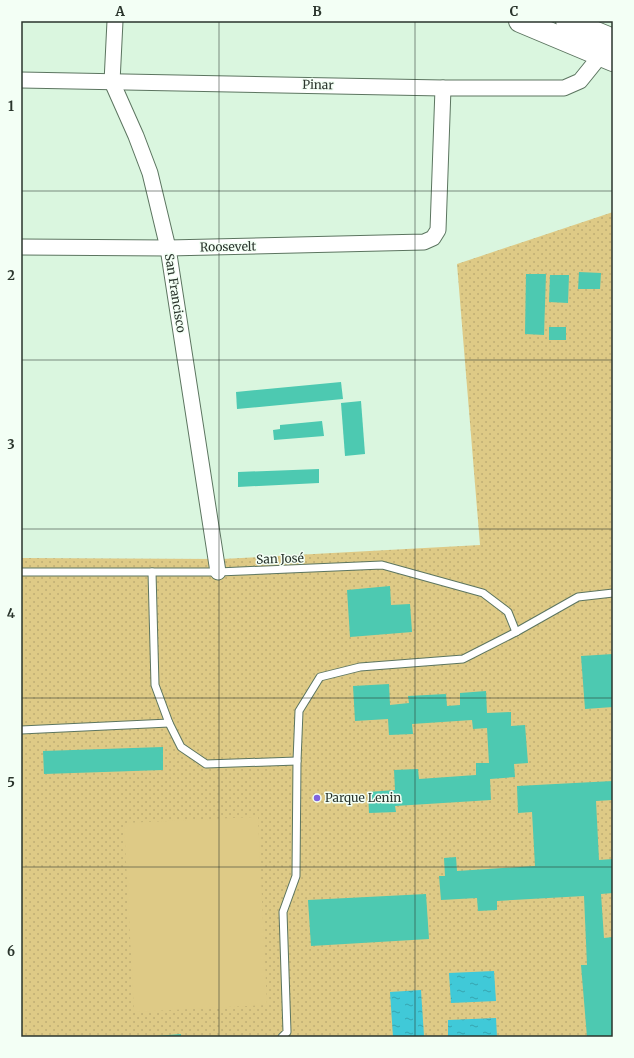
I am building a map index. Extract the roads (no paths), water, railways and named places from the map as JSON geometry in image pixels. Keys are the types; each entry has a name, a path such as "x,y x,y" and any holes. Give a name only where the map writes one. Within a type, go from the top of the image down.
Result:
{"highway":[{"path":"520,21 609,52"},
{"path":"567,21 609,52"}],"street":[{"name":"San Francisco","path":"114,21 112,82 136,136 150,173 168,248 218,572"},
{"name":"Pinar","path":"21,80 443,88 564,88 580,81 609,52"},
{"name":"Roosevelt","path":"21,247 168,248 424,242 433,238 438,230 443,88"}],"lane":[{"name":"San José","path":"21,572 218,572 382,566 483,593 508,612 516,632"},
{"path":"152,572 155,685 169,723 182,747 206,764 296,761"},
{"path":"282,1037 287,1032 283,912 296,876 296,761 300,711 320,677 360,667 463,659 516,632 578,597 613,592"},
{"path":"21,730 169,723"}],"water":[{"path":"494,971 496,1001 451,1003 449,973"},
{"path":"421,990 424,1036 393,1037 390,992"},
{"path":"496,1018 497,1037 448,1037 448,1020"}],"place":[{"name":"Parque Lenin","path":"317,798"}]}
